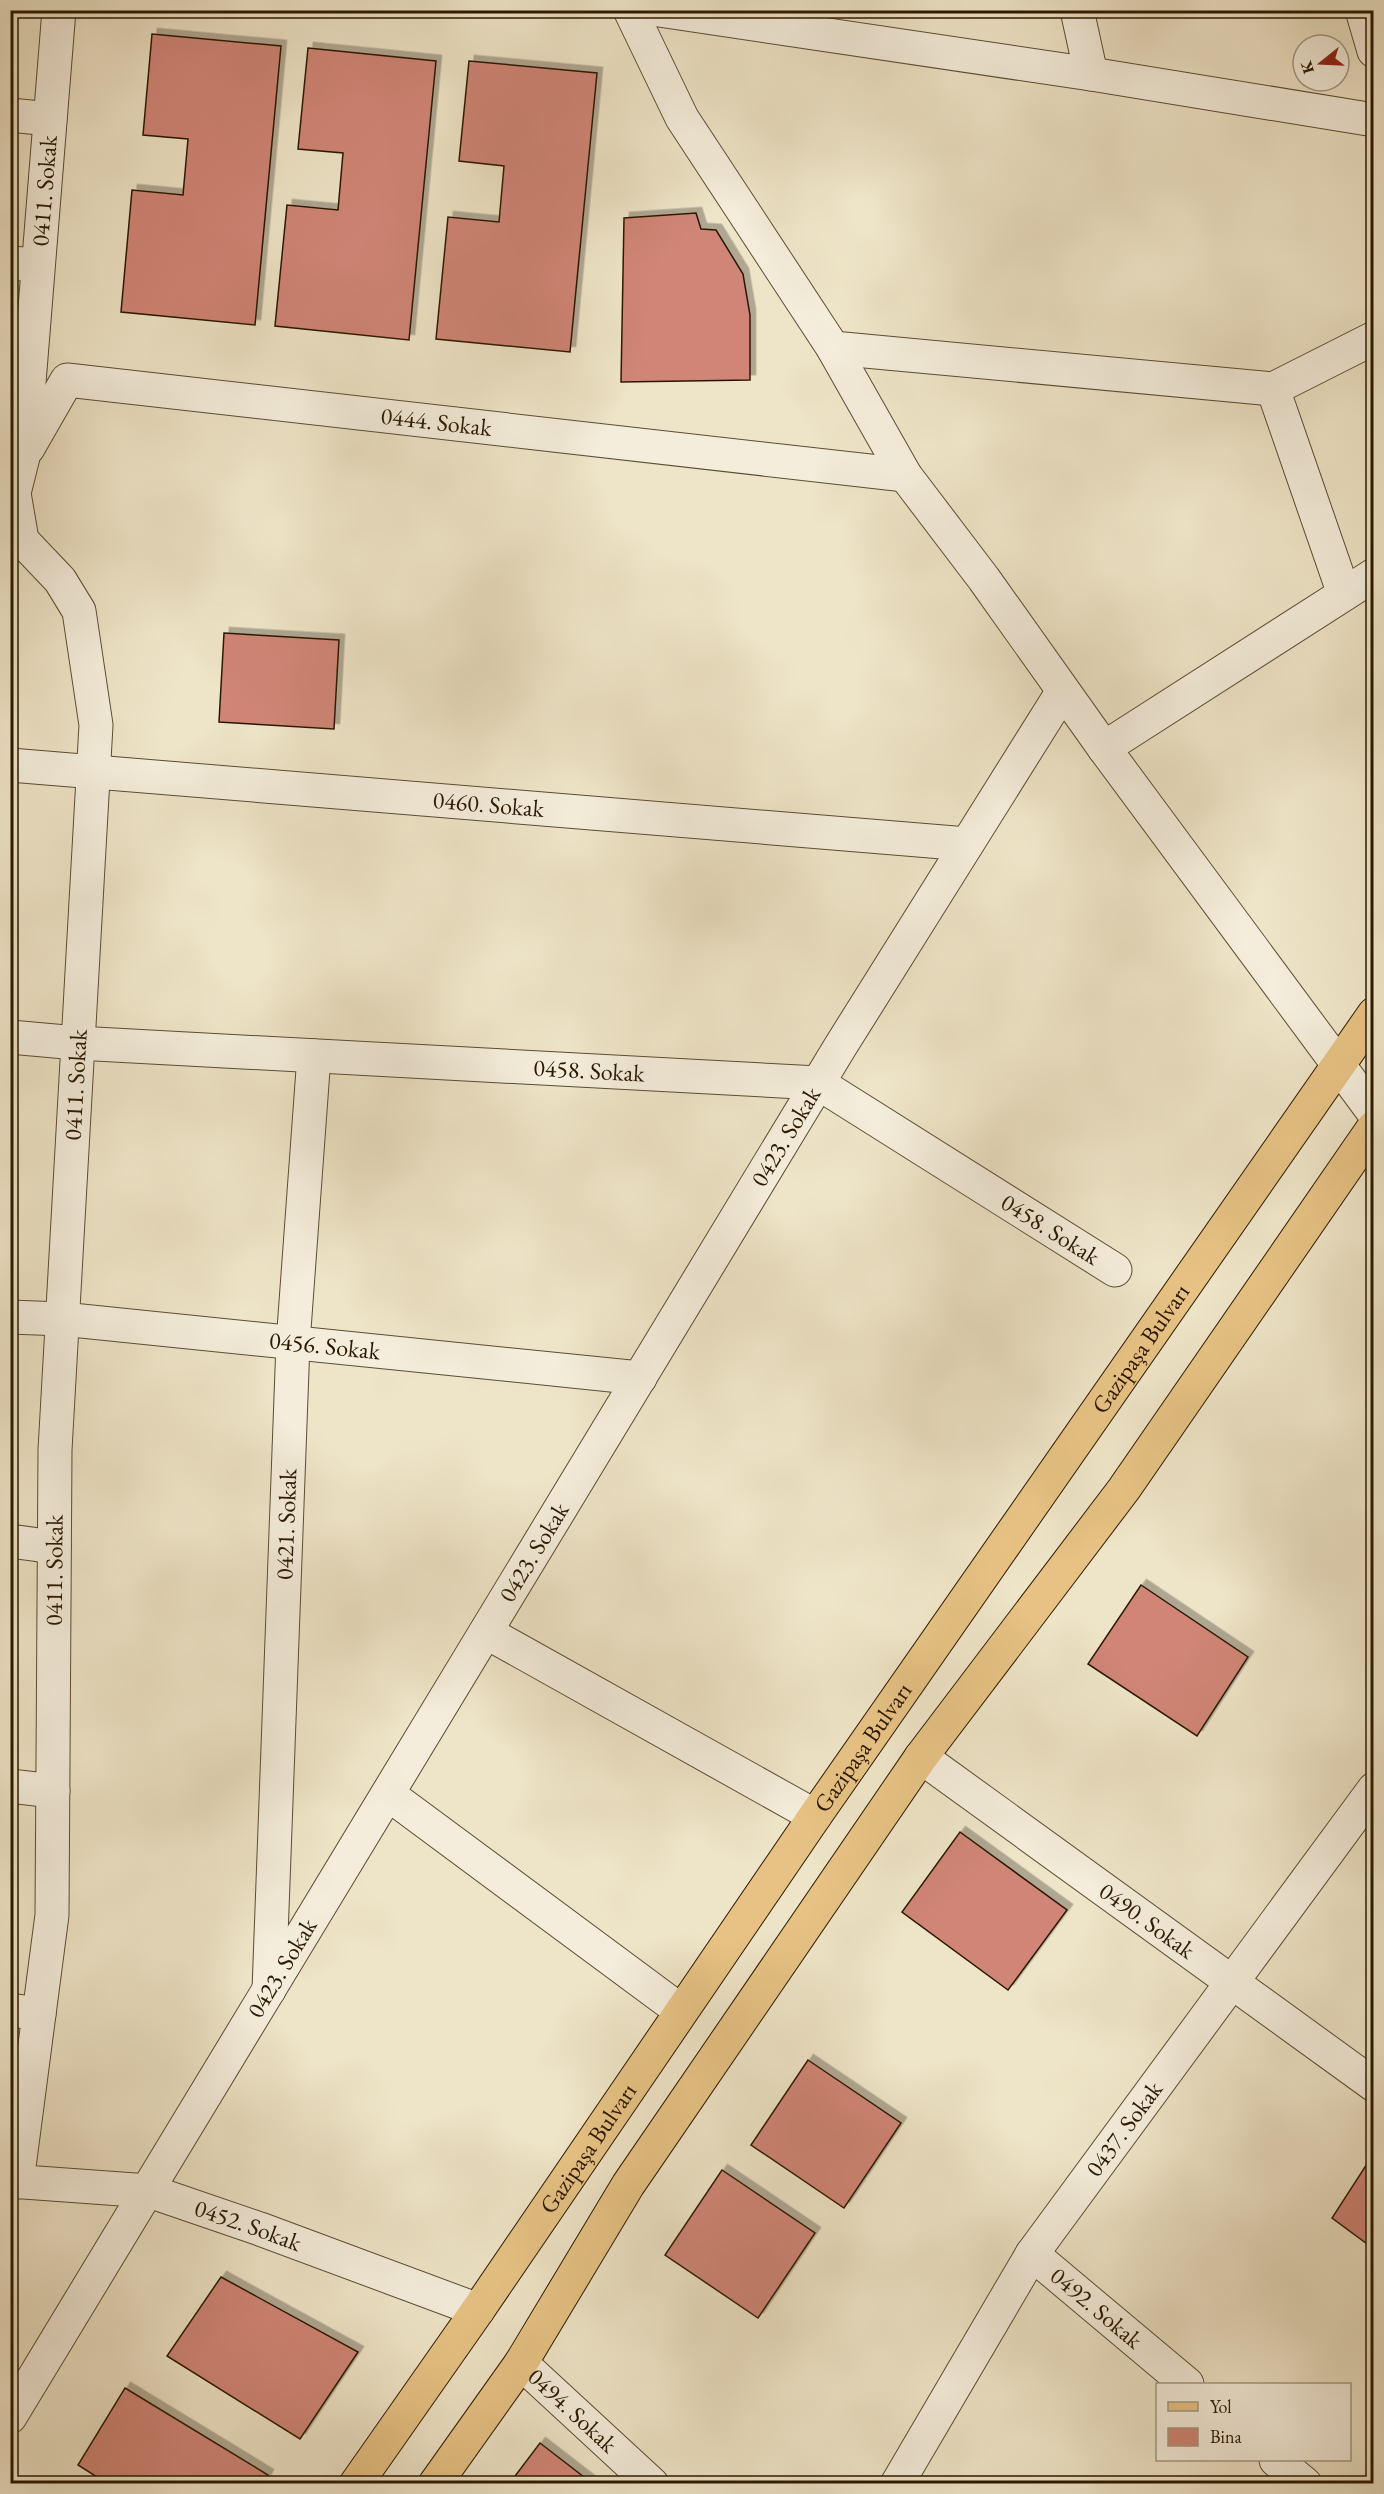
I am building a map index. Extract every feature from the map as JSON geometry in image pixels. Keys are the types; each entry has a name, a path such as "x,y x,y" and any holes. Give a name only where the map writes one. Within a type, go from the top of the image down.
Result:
{"main road":[{"name":"Gazipaşa Bulvarı","path":"356,2484 478,2310 815,1816 1374,1014"},
{"path":"435,2484 521,2363 628,2185 921,1757 1124,1489 1374,1127"}],"street":[{"name":"0411. Sokak","path":"14,2181 25,2012 52,1916 55,1450 96,725 79,611 60,580 22,540 14,493 24,264 50,119 59,10"},
{"path":"630,10 682,118 833,348 905,476 984,579 1104,748 1374,1113"},
{"path":"659,10 1090,74 1374,120"},
{"path":"1077,10 1090,74"},
{"path":"1362,10 1374,51"},
{"path":"10,115 50,119"},
{"path":"833,348 1273,389 1374,338"},
{"name":"0444. Sokak","path":"16,457 67,380 905,476"},
{"path":"1273,389 1344,594"},
{"path":"1104,748 1374,575"},
{"name":"0423. Sokak","path":"10,2417 269,1993 818,1083 1063,691"},
{"name":"0460. Sokak","path":"10,765 967,844"},
{"name":"0458. Sokak","path":"10,1037 77,1044 818,1083 1115,1270"},
{"name":"0421. Sokak","path":"269,1993 293,1343 314,1056"},
{"name":"0456. Sokak","path":"10,1317 62,1320 640,1378"},
{"path":"10,1541 54,1547"},
{"path":"486,1632 815,1816"},
{"name":"0490. Sokak","path":"921,1757 1374,2085"},
{"path":"10,1786 53,1791"},
{"name":"0437. Sokak","path":"897,2484 1032,2254 1374,1789"},
{"path":"388,1794 681,2011"},
{"name":"0452. Sokak","path":"14,2181 149,2191 260,2229 478,2310"},
{"name":"0492. Sokak","path":"1032,2254 1185,2383"},
{"name":"0494. Sokak","path":"521,2363 652,2484"},
{"path":"1277,2461 1305,2484"}],"building":[{"path":"152,34 281,46 255,325 121,312 132,190 183,195 188,139 143,135"},
{"path":"308,48 436,61 409,340 275,326 287,205 338,210 343,153 298,149"},
{"path":"469,61 597,73 570,352 436,339 448,217 499,222 504,166 459,161"},
{"path":"696,213 701,229 716,230 743,274 750,315 750,380 621,382 624,218"},
{"path":"224,633 339,640 334,729 219,722"},
{"path":"1374,654 1374,667 1367,659"},
{"path":"1141,1585 1248,1657 1197,1736 1088,1664"},
{"path":"960,1832 1067,1910 1008,1990 902,1912"},
{"path":"808,2060 901,2123 844,2208 751,2145"},
{"path":"1374,2153 1374,2249 1332,2218"},
{"path":"722,2170 815,2233 758,2318 665,2255"},
{"path":"221,2277 358,2352 300,2439 167,2356"},
{"path":"125,2388 268,2475 263,2484 108,2484 78,2465"},
{"path":"540,2443 593,2484 509,2484"}]}
